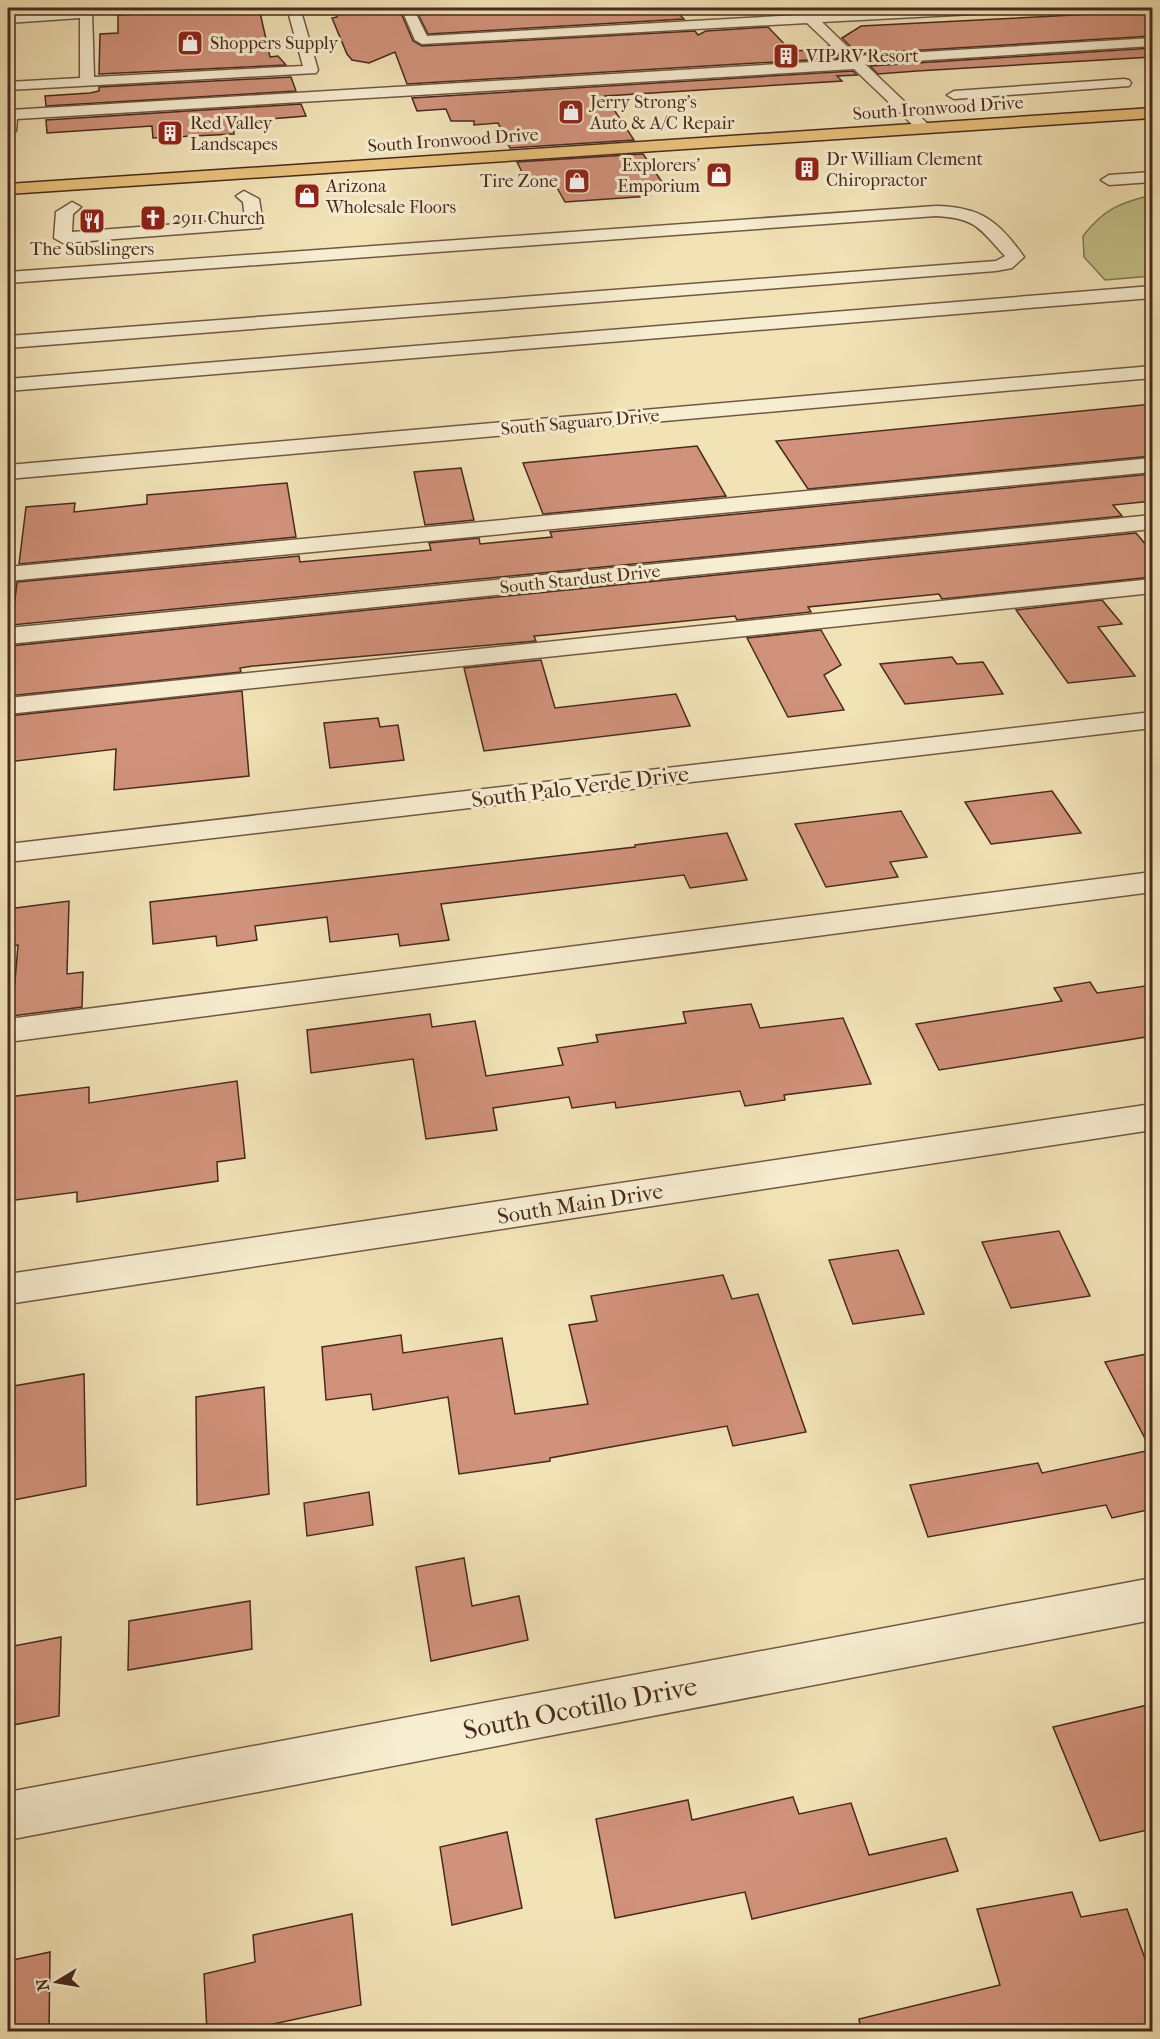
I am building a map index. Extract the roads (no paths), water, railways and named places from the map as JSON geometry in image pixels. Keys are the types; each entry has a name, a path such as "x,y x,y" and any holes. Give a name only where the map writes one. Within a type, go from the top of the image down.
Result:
{"main road":[{"name":"South Ironwood Drive","path":"8,189 1152,113"}],"street":[{"path":"8,86 311,70 294,8"},
{"path":"407,8 422,40 1011,8"},
{"path":"798,8 924,128"},
{"path":"8,19 87,15 87,82"},
{"path":"8,131 10,115 1152,42"},
{"path":"954,95 1124,83"},
{"path":"941,85 984,124"},
{"path":"1109,180 1152,177"},
{"path":"72,207 65,212 63,238 254,224 251,199 244,196"},
{"path":"8,278 936,211 963,212 981,220 1015,257 1006,264 996,266 8,342"},
{"path":"8,385 1152,292"},
{"name":"South Saguaro Drive","path":"8,472 1152,372"},
{"path":"8,574 1152,465"},
{"name":"South Stardust Drive","path":"8,636 1152,522"},
{"path":"8,706 1152,586"},
{"name":"South Palo Verde Drive","path":"8,853 1152,720"},
{"path":"8,1031 1152,882"},
{"name":"South Main Drive","path":"8,1289 1152,1117"},
{"name":"South Ocotillo Drive","path":"8,1816 1152,1599"}],"place":[{"name":"Shoppers Supply","path":"190,43"},
{"name":"VIP RV Resort","path":"786,56"},
{"name":"Jerry Strong's Auto & A/C Repair","path":"571,112"},
{"name":"Red Valley Landscapes","path":"170,133"},
{"name":"Dr William Clement Chiropractor","path":"807,169"},
{"name":"Explorers' Emporium","path":"719,175"},
{"name":"Tire Zone","path":"577,181"},
{"name":"Arizona Wholesale Floors","path":"307,196"},
{"name":"2911 Church","path":"153,218"},
{"name":"The Subslingers","path":"92,221"}]}
